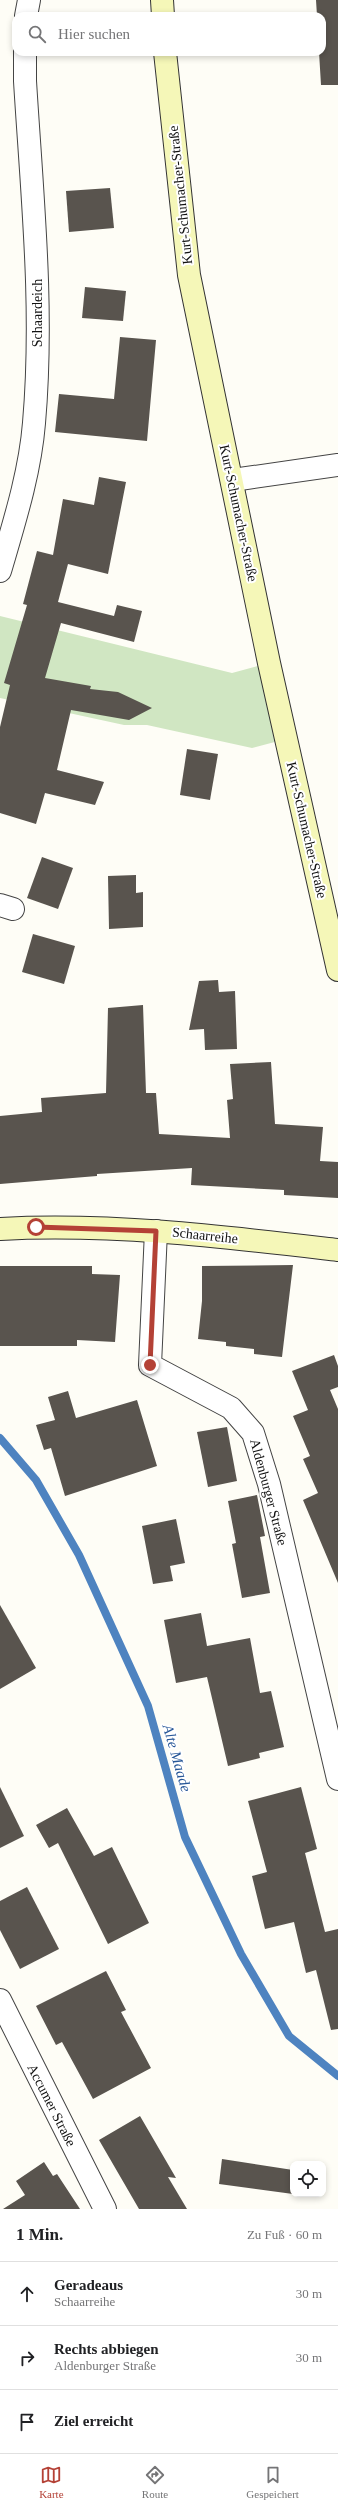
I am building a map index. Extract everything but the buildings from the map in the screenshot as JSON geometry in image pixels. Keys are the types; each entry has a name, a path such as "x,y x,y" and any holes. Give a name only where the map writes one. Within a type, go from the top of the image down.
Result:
{"main road":[{"path":"162,0 163,12"},
{"name":"Kurt-Schumacher-Straße","path":"165,56 189,275 233,480 271,670 338,970"},
{"name":"Schaarreihe","path":"0,1229 36,1227 156,1231 338,1250"}],"street":[{"path":"27,12 29,0"},
{"name":"Schaardeich","path":"0,571 18,509 34,417 39,306 24,81 25,56"},
{"path":"233,480 338,465"},
{"name":"Aldenburger Straße","path":"156,1231 150,1365 231,1408 253,1433 269,1484 338,1779"},
{"name":"Accumer Straße","path":"0,2000 105,2209"}],"green space":[{"path":"0,616 232,673 269,663 286,739 252,748 147,725 124,725 0,698"}],"waterway":[{"name":"Alte Maade","path":"0,1438 36,1480 79,1555 148,1706 185,1837 241,1954 289,2036 338,2076"}],"route":[{"path":"36,1227 156,1231 150,1365"}]}
